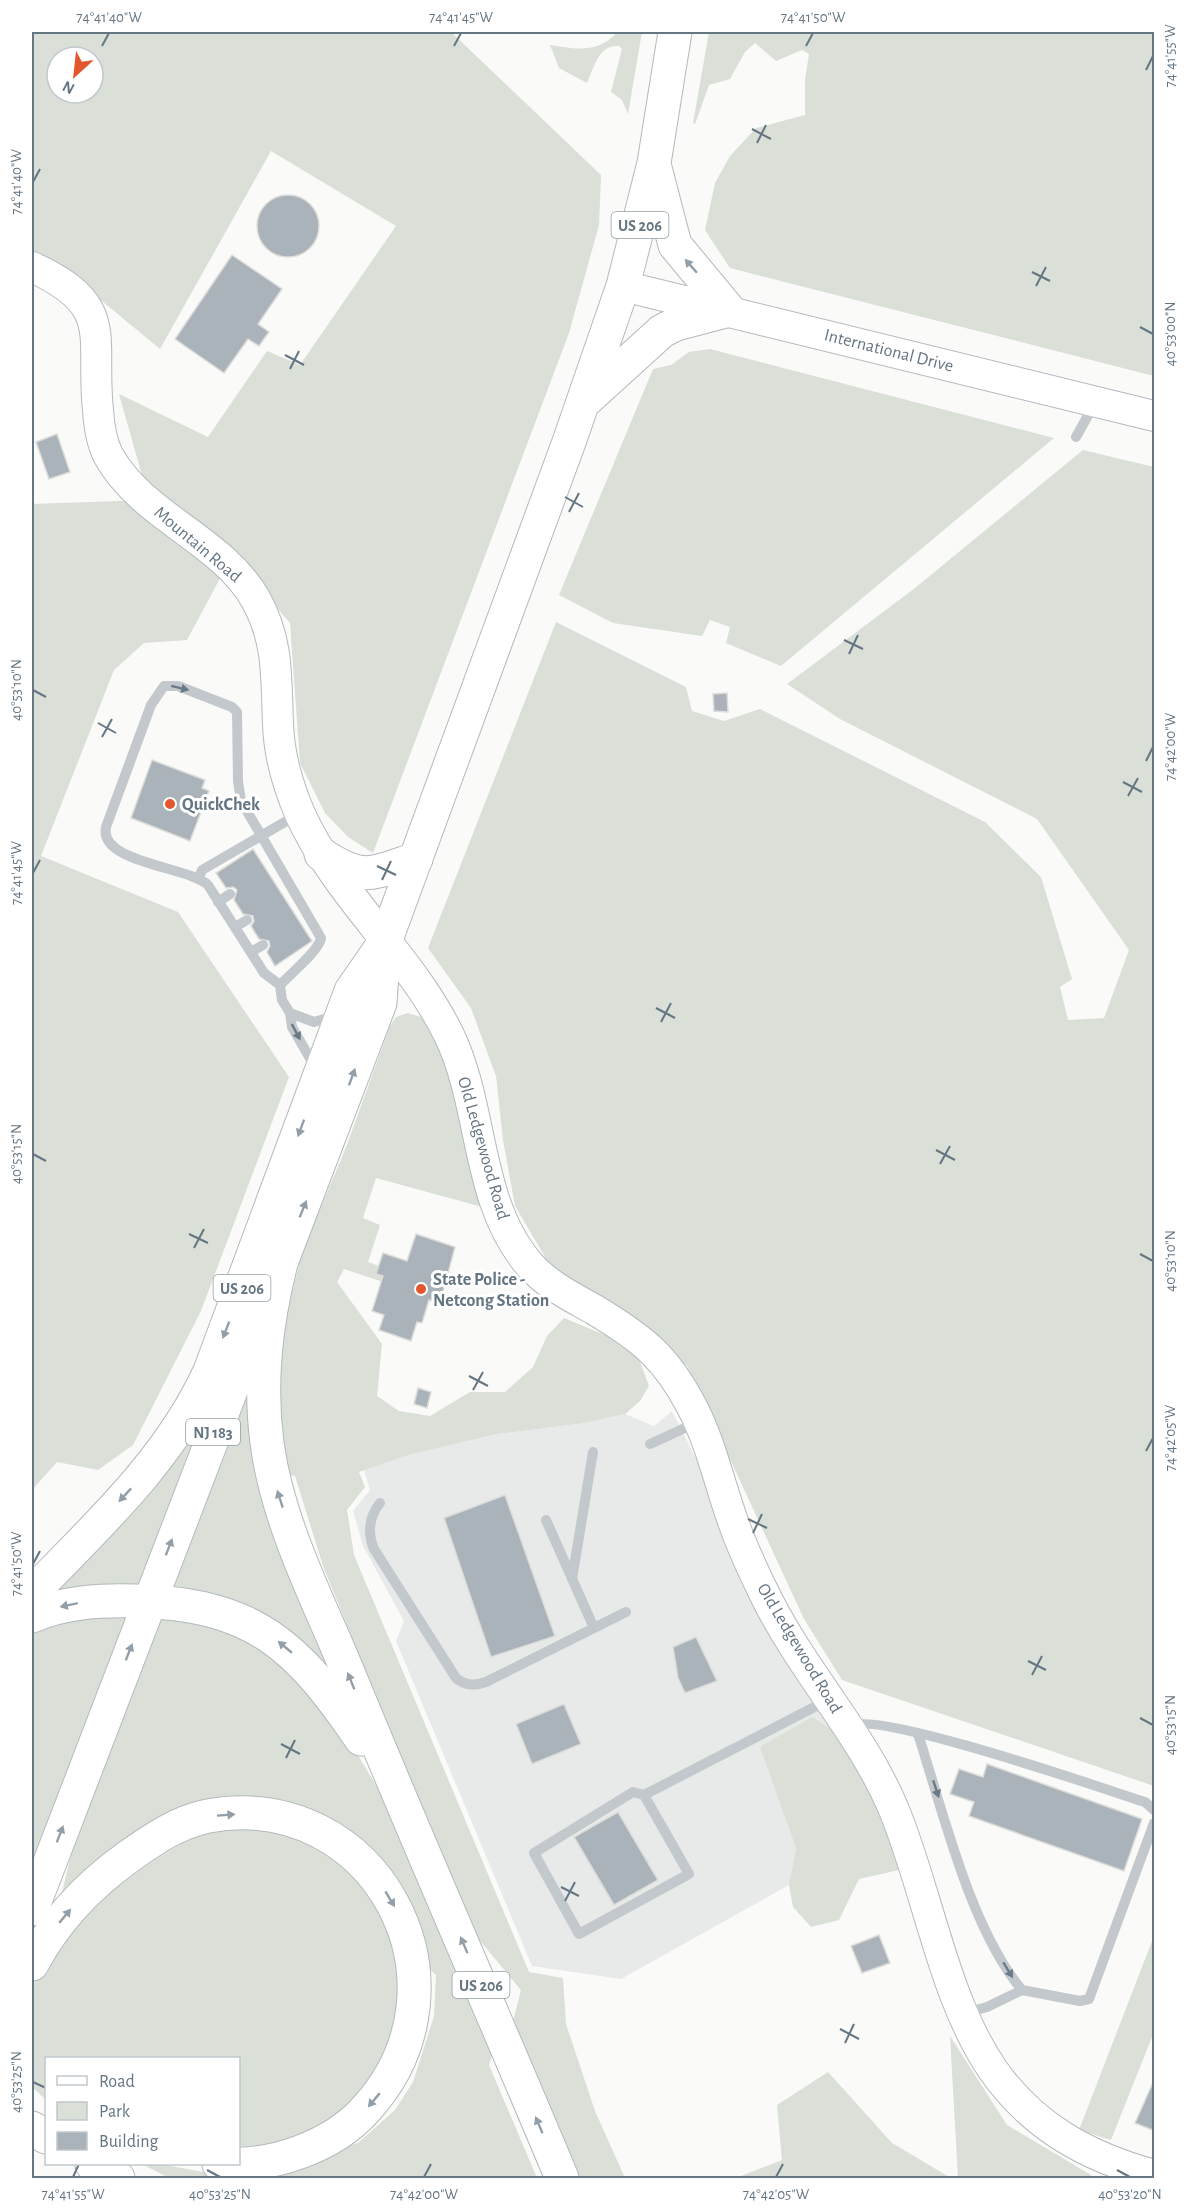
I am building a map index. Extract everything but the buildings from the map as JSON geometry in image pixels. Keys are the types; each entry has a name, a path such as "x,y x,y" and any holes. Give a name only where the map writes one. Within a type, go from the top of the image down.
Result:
{"main road":[{"name":"US 206","path":"32,1593 156,1461 189,1413 210,1371 351,991 385,942 583,403 623,286 654,163 675,32"},
{"path":"583,403 662,331 729,310 675,245 654,163"},
{"path":"321,854 348,870 366,874 416,859"},
{"name":"US 206","path":"385,942 380,1003 281,1263 267,1324 264,1358 267,1443 275,1483 290,1529 397,1793 447,1904 562,2178"},
{"name":"NJ 183","path":"32,1909 235,1373 281,1263"},
{"path":"32,1616 81,1602 149,1601 215,1611 244,1621 278,1641 324,1688 397,1793"},
{"path":"32,1964 51,1933 113,1867 154,1839 183,1824 231,1814 271,1817 317,1832 358,1859 380,1883 394,1904 411,1949 415,1998 411,2030 403,2054 378,2096 359,2118 336,2134 313,2146 274,2159 240,2163"},
{"path":"32,2128 45,2136"},
{"path":"95,2165 118,2178"}],"street":[{"name":"Mountain Road","path":"32,267 74,293 93,317 97,331 96,399 100,429 109,455 127,481 150,505 240,577 263,613 274,644 278,674 278,722 282,755 300,813 321,854 385,942"},
{"name":"International Drive","path":"623,286 729,310 1155,416"},
{"name":"Old Ledgewood Road","path":"385,942 420,988 449,1035 475,1114 503,1233 544,1278 634,1335 660,1356 678,1383 699,1422 750,1563 770,1606 848,1728 881,1783 897,1816 964,2014 977,2044 994,2072 1019,2102 1046,2127 1100,2157 1155,2175"}],"lane":[{"path":"1076,437 1096,401"},
{"path":"280,985 319,947 320,933 260,835 240,796 238,758 240,731 235,709 178,686 164,686 160,689 145,723 106,828 105,838 109,845 119,851 183,876 199,877 264,973 280,985 282,1000 290,1013 292,1027 314,1062 314,1092"},
{"path":"199,877 202,870 300,813"},
{"path":"267,871 278,864"},
{"path":"284,897 294,891"},
{"path":"218,902 230,894"},
{"path":"300,922 310,916"},
{"path":"235,927 247,920"},
{"path":"251,952 263,945"},
{"path":"290,1013 308,1021 321,1022 344,1010"},
{"path":"650,1444 699,1422"},
{"path":"572,1580 593,1452"},
{"path":"381,1503 373,1515 369,1528 374,1549 456,1678 462,1683 473,1685 486,1682 626,1612"},
{"path":"546,1520 594,1628"},
{"path":"644,1795 689,1875 579,1934 534,1853 633,1792 644,1795 829,1699"},
{"path":"848,1728 855,1724 866,1723 990,1753 1145,1802 1155,1810"},
{"path":"918,1734 973,1902 1010,1976 1022,1990"},
{"path":"964,2014 987,2007 1022,1990 1080,2001 1089,1999 1155,1823"}],"shaded area":[{"path":"672,1411 831,1727 771,1759 796,1848 789,1885 621,1979 532,1966 396,1641 404,1621 363,1546 353,1511 370,1490 364,1470 407,1455 497,1434 585,1423 625,1414 654,1426"}],"green space":[{"path":"32,32 451,32 601,175 599,225 569,333 373,853 348,837 325,813 300,763 290,623 232,556 187,640 144,643 114,670 41,856 178,912 289,1077 201,1311 133,1445 98,1470 57,1462 32,1490 32,504 149,500 119,394 208,437 267,351 300,365 396,226 271,151 160,349 56,263 32,253"},
{"path":"617,32 642,32 628,114 622,100 611,92 622,49 619,46 612,46 602,53 587,83 559,68 550,45 594,47 610,39"},
{"path":"709,32 1154,32 1154,376 730,268 705,230 715,183 730,156 756,128 805,115 805,80 809,54 802,50 776,61 755,43 745,52 730,79 709,85 695,124 693,123"},
{"path":"710,349 1054,438 781,666 726,643 730,627 710,620 702,636 613,623 559,595 653,369 671,365 689,352"},
{"path":"1083,450 1154,467 1154,1786 842,1680 804,1619 687,1366 615,1307 551,1267 515,1206 503,1140 496,1076 471,1008 428,948 556,622 686,687 692,711 724,721 760,709 985,822 1041,877 1072,979 1060,987 1068,1020 1104,1018 1129,950 1037,819 840,719 787,684 915,588"},
{"path":"408,1013 421,1017 448,1063 486,1208 376,1178 363,1218 380,1225 368,1262 379,1266 400,1282 398,1287 344,1269 337,1282 382,1344 377,1396 399,1411 430,1416 470,1392 505,1392 533,1367 547,1336 564,1318 605,1335 639,1359 649,1386 640,1401 625,1414 585,1423 497,1434 408,1455 359,1472 365,1487 347,1510 354,1555 529,1972 563,1978 566,2024 595,2111 625,2178 578,2178 513,2021 521,1990 471,1930 323,1566 295,1476 284,1474 276,1428 284,1321 304,1247 345,1150 390,1026 396,1017"},
{"path":"249,1369 339,1683 169,1593"},
{"path":"210,1402 139,1590 38,1606"},
{"path":"130,1613 32,1877 32,1627 40,1623"},
{"path":"181,1615 271,1649 351,1744 393,1813 490,2042 492,2055 489,2065 537,2178 169,2178 144,2165 165,2165 214,2174 358,2143 395,2110 413,2082 434,2016 436,1975 423,1967 392,1884 226,1805 61,1897 72,1850 154,1617"},
{"path":"812,1717 841,1735 876,1803 899,1870 859,1879 839,1920 811,1927 793,1907 789,1885 796,1848 760,1747"},
{"path":"230,1825 308,1839 370,1888 401,1962 394,2048 350,2104 311,2132 286,2142 240,2147 240,2057 45,2057 45,2098 32,2087 32,1987 35,1979 83,1918 100,1901 162,1855 215,1829"},
{"path":"1154,1936 1154,2032 1111,2140 1079,2130"},
{"path":"950,2036 1007,2125 1091,2175 1090,2178 958,2178"},
{"path":"828,2072 892,2143 951,2178 736,2178 782,2160 777,2105"}],"place":[{"name":"QuickChek","path":"170,804"},
{"name":"State Police - Netcong Station","path":"421,1289"}]}
